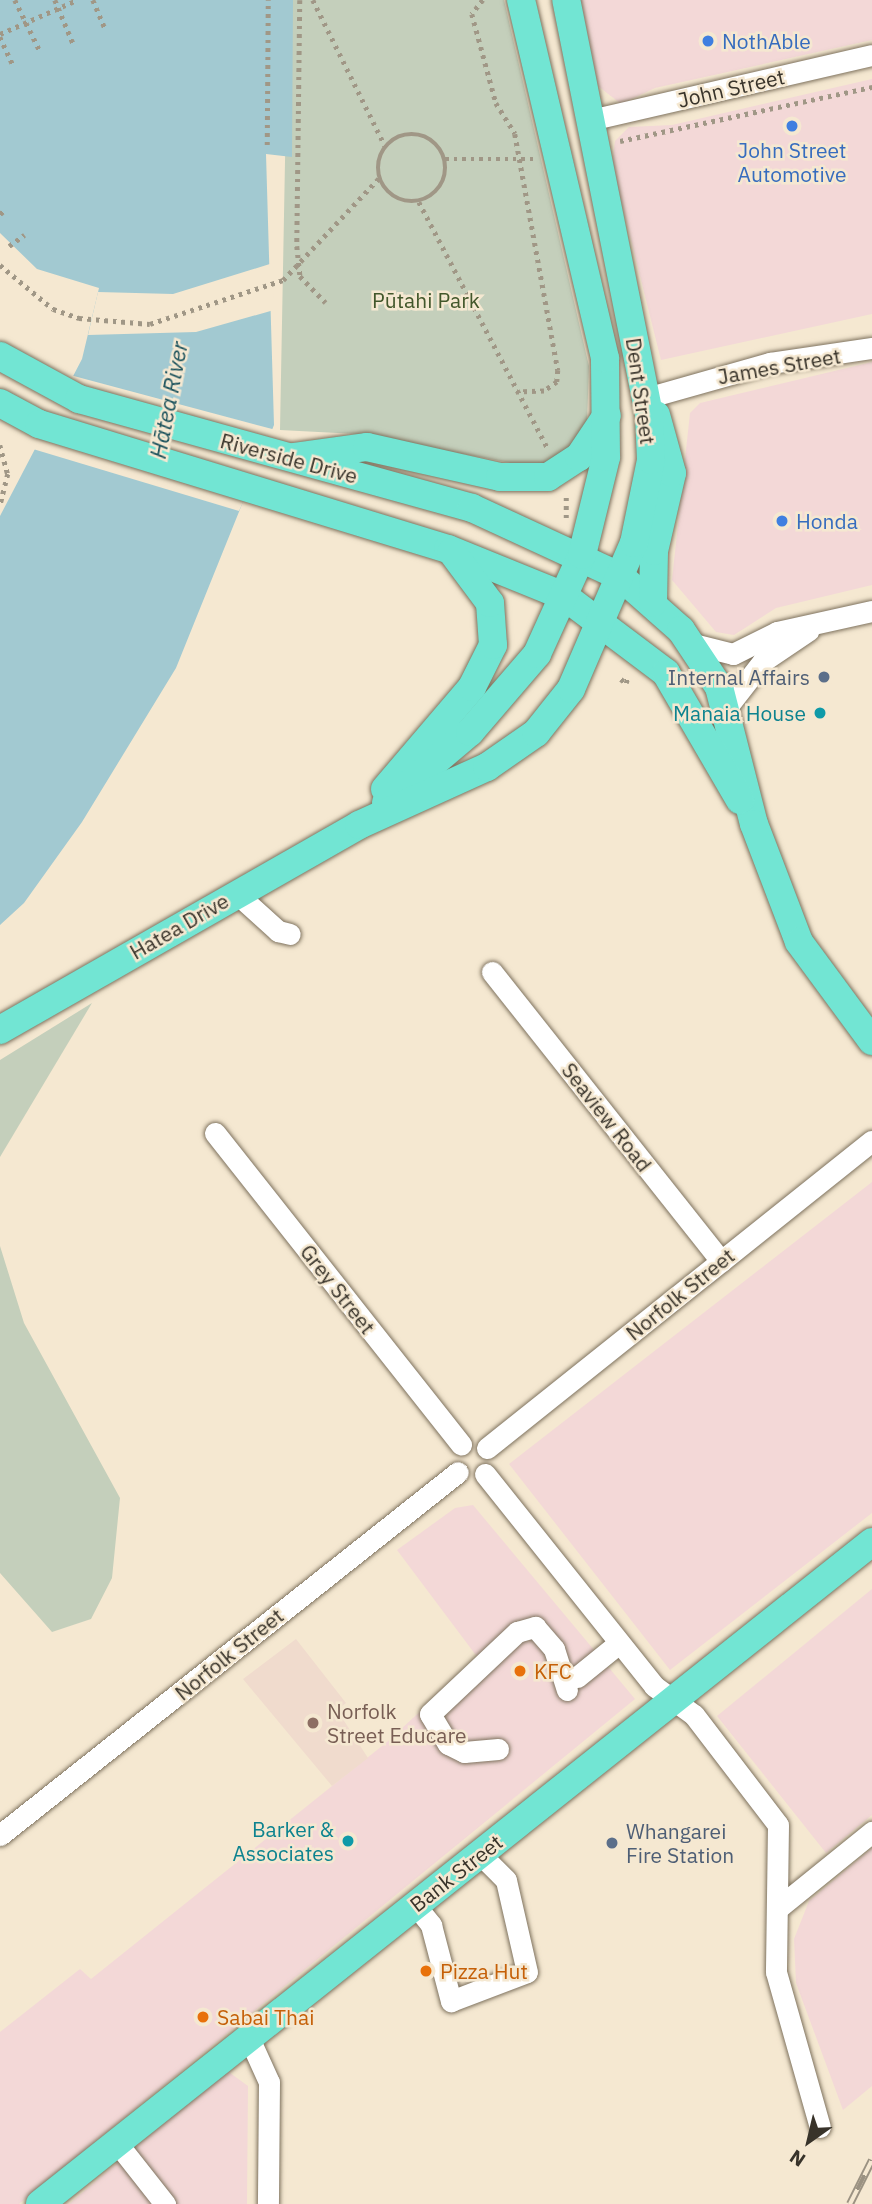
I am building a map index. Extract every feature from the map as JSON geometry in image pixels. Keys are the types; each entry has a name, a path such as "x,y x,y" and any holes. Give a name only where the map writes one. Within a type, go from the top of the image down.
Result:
{"main road":[{"name":"Dent Street","path":"522,0 605,358 609,413 606,457 582,555 564,596"},
{"name":"Dent Street","path":"566,0 646,397 647,494 621,578 603,622"},
{"name":"Riverside Drive","path":"0,356 49,388 279,457 472,508 582,555 621,578"},
{"path":"646,397 671,452 653,559 653,604"},
{"name":"Riverside Drive","path":"0,403 39,424 447,549 564,596 603,622"},
{"path":"279,457 367,447 500,477 564,481 609,413"},
{"path":"359,825 472,687 490,656 495,634 490,603 447,549"},
{"path":"621,578 653,604 693,644 727,707 754,824 799,942 872,1041"},
{"name":"Hatea Drive","path":"359,825 490,712 537,654 564,596"},
{"path":"603,622 666,673 754,824"},
{"name":"Hatea Drive","path":"0,1030 359,825 487,767 536,733 571,689 603,622"},
{"name":"Bank Street","path":"44,2203 872,1542"}],"street":[{"name":"John Street","path":"590,120 872,55"},
{"name":"James Street","path":"646,397 770,363 872,348"},
{"path":"693,644 733,654 776,632 872,611"},
{"path":"727,707 763,661 819,624"},
{"path":"236,893 278,931 290,934"},
{"name":"Seaview Road","path":"492,972 721,1261"},
{"name":"Grey Street","path":"215,1133 461,1444"},
{"name":"Norfolk Street","path":"487,1448 872,1141"},
{"path":"478,1441 487,1448 491,1464 485,1474 468,1478 458,1472 454,1455 461,1444 478,1441"},
{"name":"Norfolk Street","path":"0,1836 458,1472"},
{"path":"485,1474 654,1686 694,1715 778,1825 776,1972 820,2127"},
{"path":"498,1749 464,1752 448,1744 430,1714 517,1632 535,1627 554,1649 572,1684 619,1643"},
{"path":"778,1908 872,1832"},
{"path":"415,1905 431,1925 451,2001 527,1972 506,1880 480,1854"},
{"path":"249,2038 270,2082 268,2204"},
{"path":"117,2143 165,2204"}],"path":[{"path":"15,0 41,53"},
{"path":"55,0 74,43"},
{"path":"13,65 0,36 78,0"},
{"path":"93,0 106,30"},
{"path":"267,145 268,0"},
{"path":"300,0 300,276 326,303"},
{"path":"0,265 19,287 79,318 150,324 283,280 379,178 385,146 313,0"},
{"path":"482,0 472,14 496,103 515,134 558,370 557,382 544,390 517,392"},
{"path":"606,144 872,87"},
{"path":"379,178 390,195 419,202 438,191 445,159 433,141 413,134 385,146"},
{"path":"445,159 519,157 534,160"},
{"path":"419,202 564,481 563,527"},
{"path":"0,214 5,210"},
{"path":"9,246 24,235"},
{"path":"0,445 8,474 0,506"},
{"path":"621,679 626,682 628,676"}],"shaded area":[{"path":"578,0 872,0 872,40 655,88 621,104 598,86"},
{"path":"872,79 872,314 661,360 612,164 615,141 629,127 672,125"},
{"path":"872,362 872,585 776,608 734,635 716,632 672,580 690,413 700,403"},
{"path":"872,1182 872,1513 670,1670 509,1464"},
{"path":"473,1505 635,1699 19,2204 0,2204 0,2032 80,1969 91,1979 387,1742 478,1658 397,1550 455,1508"},
{"path":"872,1589 872,1815 826,1853 717,1716"},
{"name":"Norfolk Street Educare","path":"296,1639 346,1703 337,1710 368,1758 332,1786 243,1679"},
{"path":"872,1848 872,2086 843,2110 796,1983 794,1939 809,1901"},
{"path":"226,2070 248,2086 247,2204 69,2204"}],"green space":[{"name":"Pūtahi Park","path":"288,0 504,0 589,366 587,423 570,448 548,462 527,466 357,434 280,430"},
{"path":"92,1003 0,1157 0,1060"},
{"path":"0,1246 24,1323 120,1498 112,1578 91,1619 52,1632 0,1573"}],"water":[{"name":"Hātea River","path":"0,0 293,0 292,157 266,154 274,425 176,668 82,822 24,903 0,925 0,516 82,359 99,288 37,269 0,233"}],"pier":[{"path":"273,263 274,310 196,332 88,335 98,292 173,294"},
{"path":"70,375 276,430 239,511 33,449"}],"railway":[{"path":"850,2204 872,2160"}],"place":[{"name":"NothAble","path":"708,41"},
{"name":"John Street Automotive","path":"792,126"},
{"name":"Honda","path":"782,521"},
{"name":"Internal Affairs","path":"824,677"},
{"name":"Manaia House","path":"820,713"},
{"name":"KFC","path":"520,1671"},
{"name":"Norfolk Street Educare","path":"313,1723"},
{"name":"Barker & Associates","path":"348,1841"},
{"name":"Whangarei Fire Station","path":"612,1843"},
{"name":"Pizza Hut","path":"426,1971"},
{"name":"Sabai Thai","path":"203,2017"}]}
